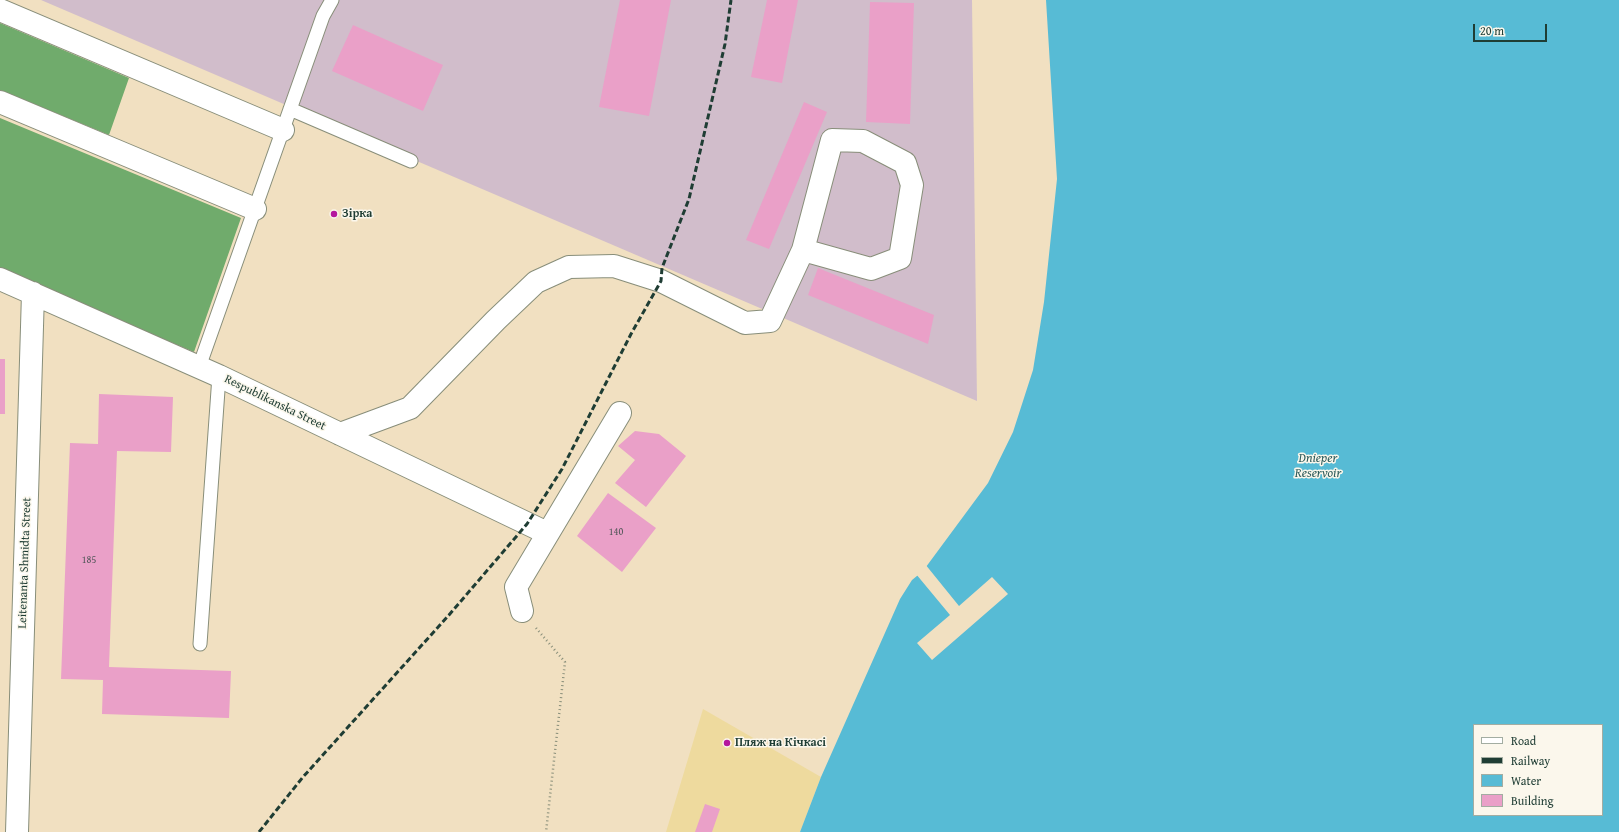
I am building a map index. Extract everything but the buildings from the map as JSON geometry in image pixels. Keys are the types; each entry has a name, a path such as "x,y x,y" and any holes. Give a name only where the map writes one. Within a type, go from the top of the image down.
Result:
{"street":[{"path":"0,10 282,130"},
{"path":"0,102 255,209"},
{"path":"340,434 410,408 496,320 536,282 569,267 614,266 661,281 745,323 770,321 803,250 832,140 863,141 905,163 912,185 900,258 871,269 803,250"},
{"name":"Respublikanska Street","path":"0,279 199,366 547,533"},
{"name":"Leitenanta Shmidta Street","path":"16,832 33,293"},
{"path":"522,611 516,587 620,413"}],"lane":[{"path":"199,366 323,16 332,0"},
{"path":"290,109 411,161"},
{"path":"200,644 219,376"}],"path":[{"path":"522,611 565,662 546,832"}],"shaded area":[{"path":"41,0 972,0 977,401"}],"green space":[{"path":"0,23 129,78 109,135 0,90"},
{"path":"0,118 241,218 194,352 0,270"}],"sand":[{"name":"Пляж на Кічкасі","path":"703,709 821,777 800,832 666,832"}],"water":[{"name":"Dnieper Reservoir","path":"1046,0 1619,0 1619,832 800,832 821,777 900,599 912,580 923,571 988,483 1013,432 1033,370 1044,302 1057,179"}],"pier":[{"path":"925,564 959,606 992,577 1008,594 932,660 917,643 950,615 916,574"}],"railway":[{"path":"259,832 303,777 449,615 527,524 562,469 631,334 661,281 662,268 689,199 725,44 731,0"}],"place":[{"name":"Зірка","path":"334,214"},
{"name":"Пляж на Кічкасі","path":"727,743"}]}
